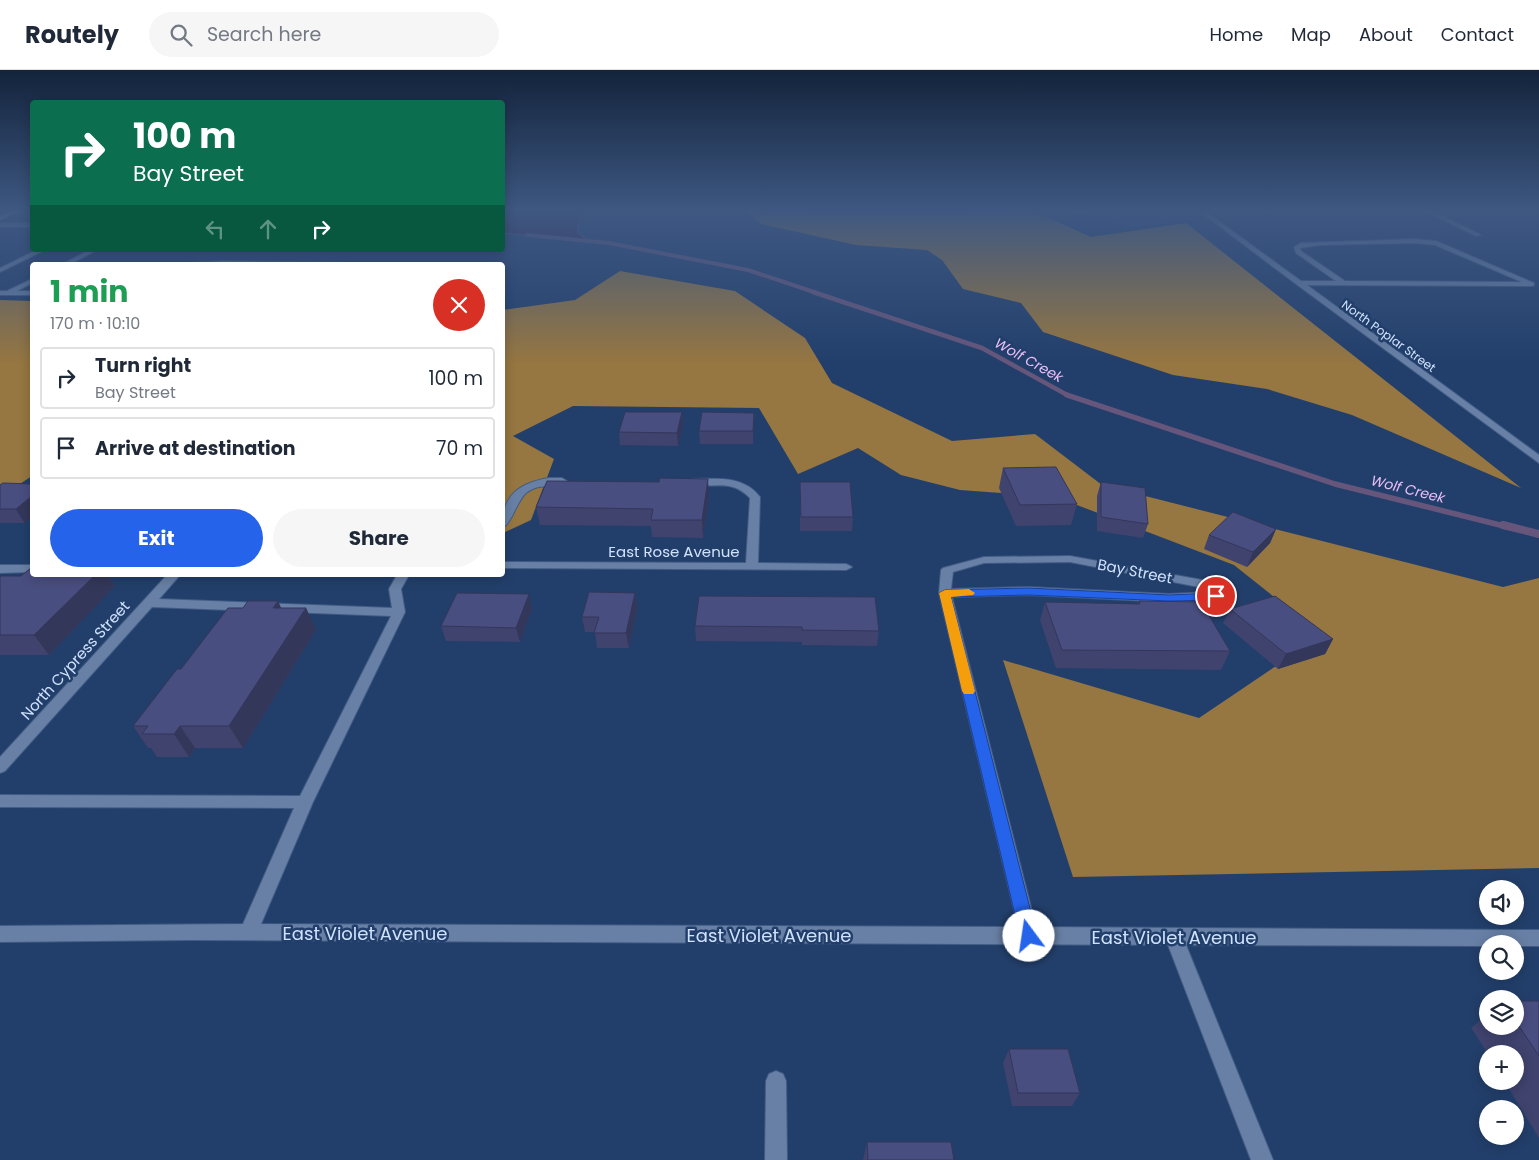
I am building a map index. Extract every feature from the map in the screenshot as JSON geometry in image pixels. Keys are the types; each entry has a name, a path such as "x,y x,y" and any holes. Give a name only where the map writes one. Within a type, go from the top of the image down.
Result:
{"street":[{"path":"0,270 17,262"},
{"name":"North Poplar Street","path":"1270,262 1539,460"},
{"path":"1312,262 1343,283"},
{"path":"1485,262 1536,284"},
{"path":"8,293 30,282"},
{"path":"1298,283 1536,284"},
{"path":"0,293 30,293"},
{"path":"505,519 518,494 533,484 575,481"},
{"path":"684,482 724,482 744,486 755,497 752,567"},
{"name":"Bay Street","path":"945,593 1028,591 1169,598 1216,596 1216,586 1070,559 984,560 947,570 945,593 1029,936"},
{"name":"East Rose Avenue","path":"505,565 846,567"},
{"path":"0,569 30,569"},
{"name":"North Cypress Street","path":"0,767 172,577"},
{"path":"248,933 305,802 399,612 395,589 402,577"},
{"path":"149,603 399,612"},
{"path":"0,801 305,802"},
{"name":"East Violet Avenue","path":"0,934 248,933 1539,938"},
{"path":"1174,937 1262,1160"},
{"path":"776,1081 776,1160"}],"shaded area":[{"path":"943,262 1235,262 1521,488 1352,415 1267,389 1173,375 1043,332 1021,303 963,289"},
{"path":"620,271 735,291 805,338 832,383 952,441 1035,434 1102,485 1503,587 1539,578 1539,868 1073,877 1003,660 1199,718 1322,635 1234,565 1056,497 960,490 901,475 858,448 798,474 759,408 573,406 513,436 554,459 531,520 505,532 505,310 575,300"},
{"path":"0,300 30,301 30,477 0,497"}],"building":[{"path":"625,412 682,412 677,433 619,432"},
{"path":"702,412 754,413 753,431 699,431"},
{"path":"1056,467 1077,504 1020,505 1003,468"},
{"path":"660,478 708,479 702,520 651,520 653,509 536,507 547,481 659,482"},
{"path":"800,482 850,482 853,517 801,517"},
{"path":"1101,482 1145,488 1148,524 1101,517"},
{"path":"3,483 30,484 30,498 16,509 0,509 0,485"},
{"path":"1233,512 1276,529 1253,552 1209,535"},
{"path":"30,569 30,577 93,577 34,635 0,635 0,576 21,576"},
{"path":"589,592 635,593 626,633 594,633 599,617 582,617"},
{"path":"457,593 529,594 516,628 441,626"},
{"path":"699,596 875,597 879,631 802,630 802,627 695,626"},
{"path":"1275,596 1333,639 1286,654 1230,609"},
{"path":"248,601 278,601 273,608 306,608 229,726 180,726 174,734 142,734 148,726 133,726 177,669 181,669 228,608 243,608"},
{"path":"1139,601 1201,602 1230,651 1062,650 1045,602 1140,604"},
{"path":"1524,1001 1539,1001 1539,1056 1524,1034"},
{"path":"1009,1049 1068,1049 1080,1093 1018,1093"},
{"path":"867,1142 951,1142 954,1160 868,1160"}],"waterway":[{"name":"Wolf Creek","path":"706,262 748,270 817,293"},
{"name":"Wolf Creek","path":"813,292 982,348 1067,395"},
{"name":"Wolf Creek","path":"1067,395 1335,484 1508,527"},
{"name":"Wolf Creek","path":"1503,525 1539,534"}],"slow traffic":[{"path":"969,593 945,593 969,691"}],"route":[{"path":"1029,936 945,593 1028,591 1169,598 1216,596"}]}
